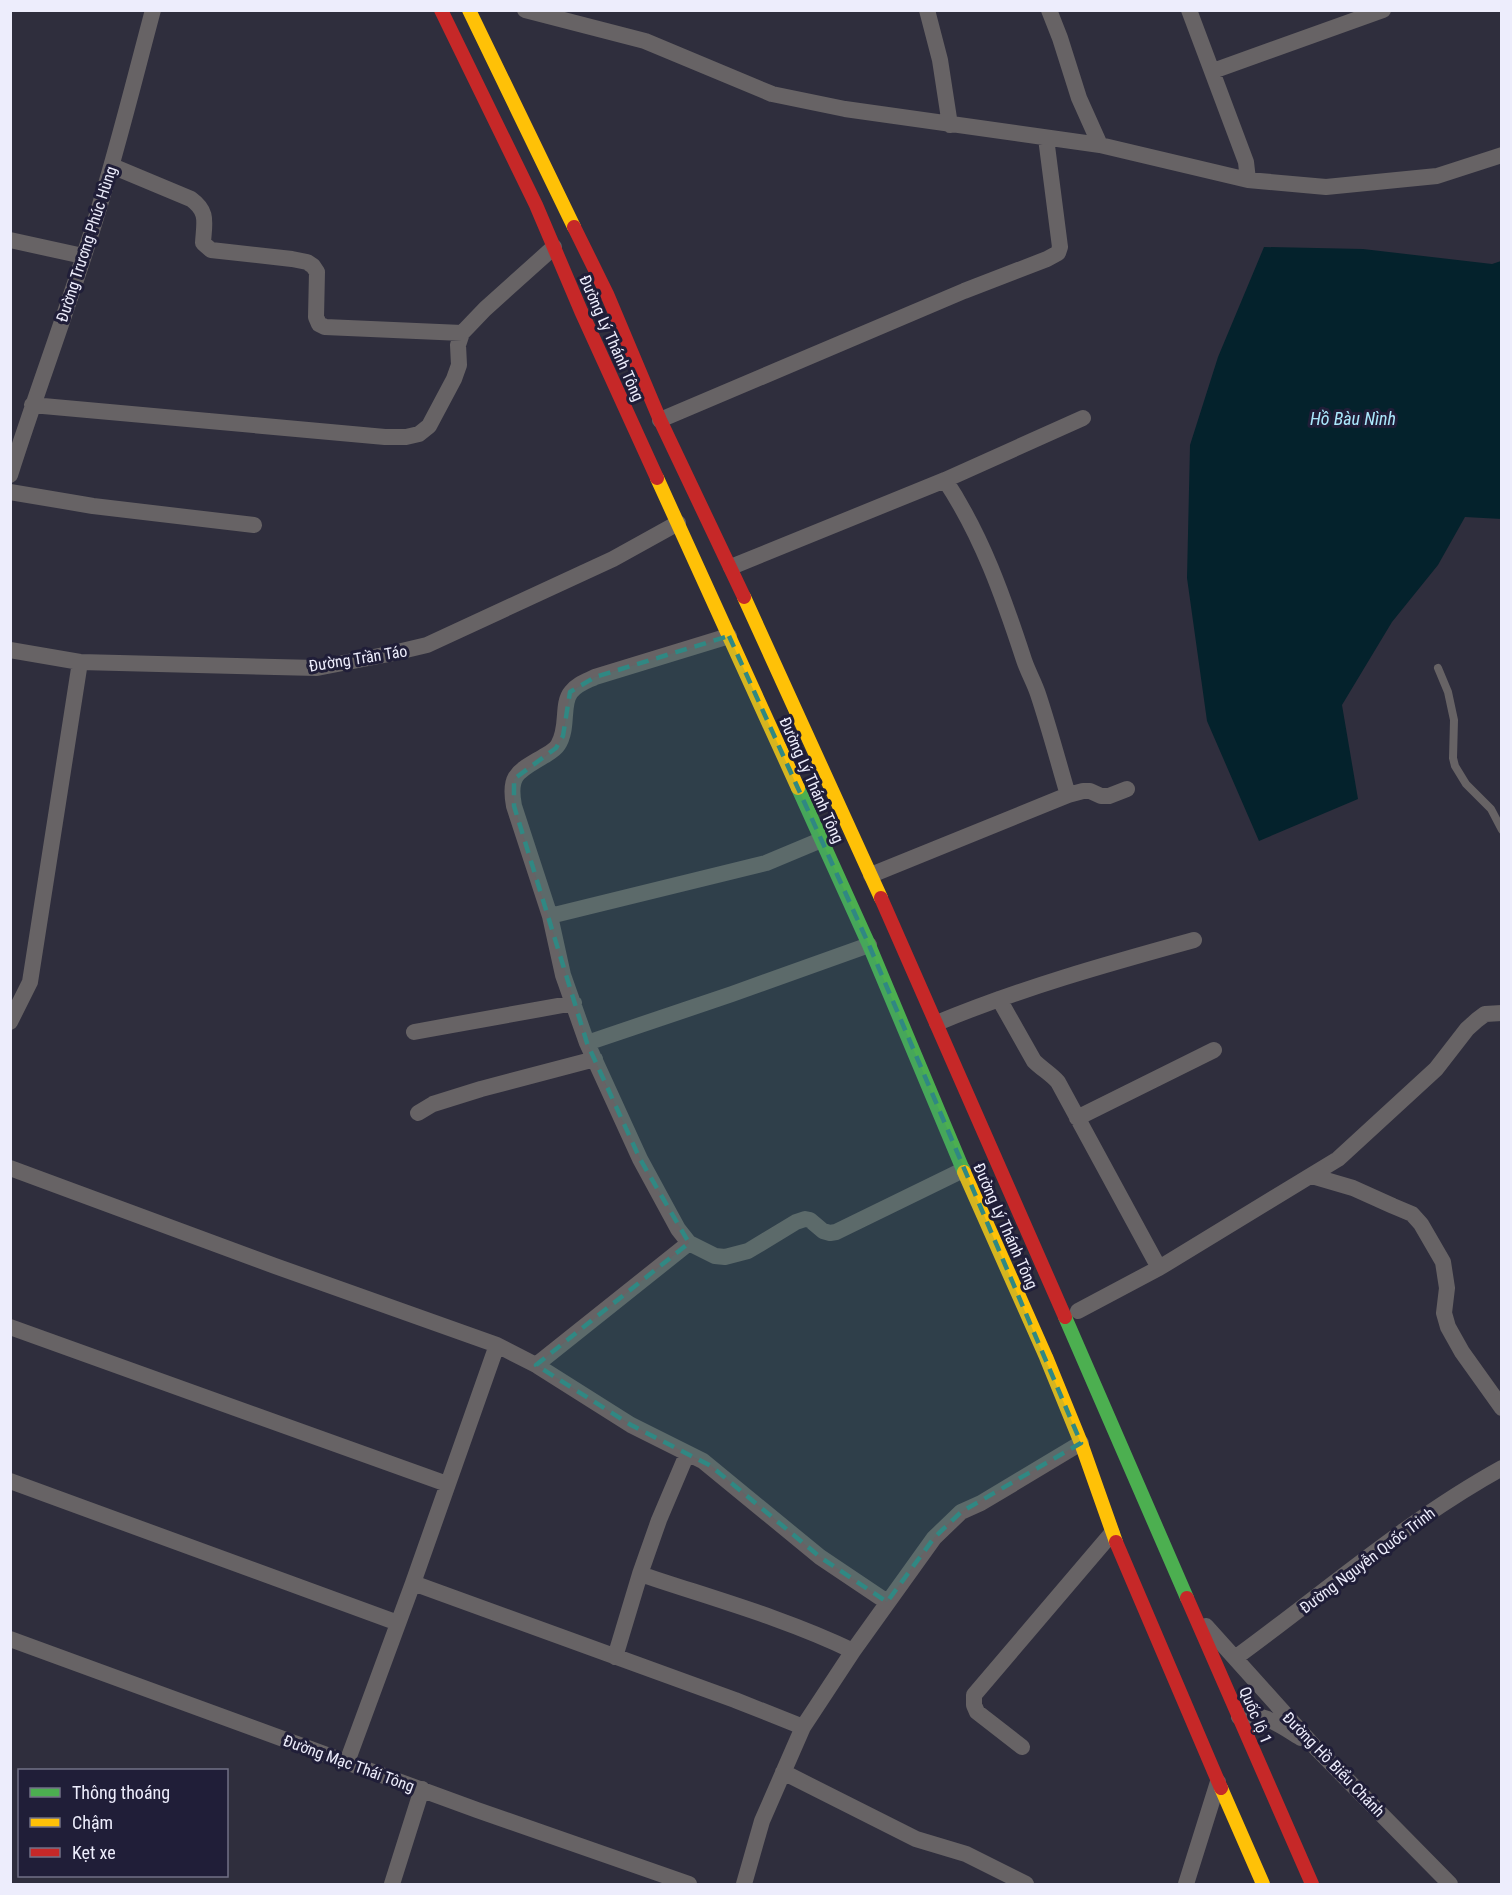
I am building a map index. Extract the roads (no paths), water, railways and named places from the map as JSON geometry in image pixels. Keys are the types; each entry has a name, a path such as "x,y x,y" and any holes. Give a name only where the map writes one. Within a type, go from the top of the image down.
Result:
{"main road":[{"name":"Đường Lý Thánh Tông","path":"441,10 536,205 581,311 678,523 717,575 729,636 869,945 963,1170 1046,1357 1081,1443 1112,1533 1218,1782"},
{"name":"Đường Lý Thánh Tông","path":"469,10 607,294 660,420 717,575 871,875 1170,1558"},
{"name":"Quốc lộ 1","path":"1170,1558 1312,1884"},
{"path":"1218,1782 1263,1884"}],"street":[{"name":"Đường Trương Phúc Hùng","path":"10,475 112,166 153,10"},
{"path":"525,10 645,40 772,94 845,109 1100,145 1248,180 1338,186 1437,176 1502,155"},
{"path":"927,10 940,60 950,125"},
{"path":"1049,10 1079,98 1100,145"},
{"path":"1189,10 1246,162 1248,180"},
{"path":"1213,71 1383,10"},
{"path":"660,420 1058,253 1060,247 1058,222 1046,138"},
{"path":"112,166 198,204 204,211 203,243 211,250 292,259 307,262 313,266 317,272 316,317 319,324 325,327 462,333"},
{"path":"10,240 83,256"},
{"path":"32,405 406,437 418,434 429,426 454,379 459,365 458,345 462,333 485,309 554,247"},
{"path":"717,575 945,480 1083,418"},
{"path":"945,480 967,515 1009,612 1024,661 1037,690 1068,795"},
{"path":"10,492 93,506 254,525"},
{"name":"Đường Trần Táo","path":"10,650 80,662 317,668 427,645 613,559 678,523"},
{"path":"729,636 595,677 579,685 570,692 566,700 563,736 556,748 519,772 514,779 511,790 514,806 550,916 564,975 587,1043 640,1159 678,1229 689,1244 715,1256 725,1257 748,1251 804,1219 810,1220 823,1231 836,1232 963,1170"},
{"path":"10,1022 30,982 80,662"},
{"path":"871,875 1068,795 1090,791 1101,796 1109,796 1127,789"},
{"path":"550,916 766,863 821,840"},
{"path":"937,1023 1057,978 1194,940"},
{"path":"587,1043 869,945"},
{"path":"999,999 1034,1061 1058,1082 1159,1268"},
{"path":"414,1032 574,1003"},
{"path":"1078,1311 1159,1268 1338,1159 1436,1069 1467,1029 1477,1020 1485,1014 1502,1013"},
{"path":"1077,1118 1214,1050"},
{"path":"418,1113 433,1104 480,1089 595,1059"},
{"path":"10,1168 285,1270 497,1345 536,1365 631,1425 711,1467 820,1557 887,1602"},
{"path":"1312,1176 1353,1188 1412,1214 1421,1224 1443,1262 1447,1288 1444,1313 1448,1327 1462,1352 1502,1408"},
{"path":"536,1365 689,1244"},
{"path":"10,1327 447,1484"},
{"path":"347,1762 497,1345"},
{"path":"744,1884 762,1821 803,1727 853,1651 934,1538 961,1512 981,1503 1081,1443"},
{"path":"615,1657 659,1520 687,1454"},
{"name":"Đường Nguyễn Quốc Trinh","path":"1235,1658 1389,1540 1454,1496 1502,1468"},
{"path":"10,1481 398,1623"},
{"path":"1022,1747 977,1712 974,1695 1112,1533"},
{"path":"640,1574 776,1619 853,1651"},
{"path":"413,1583 803,1727"},
{"name":"Đường Hồ Biểu Chánh","path":"1195,1614 1313,1745 1450,1884"},
{"name":"Đường Mạc Thái Tông","path":"10,1639 689,1884"},
{"path":"1239,1717 1248,1714 1258,1715 1313,1745"},
{"path":"783,1772 916,1839 966,1854 1026,1884"},
{"path":"1186,1884 1218,1782"},
{"path":"392,1884 422,1789"}],"lane":[{"path":"1438,668 1448,692 1454,720 1453,758 1455,766 1466,784 1491,809 1502,830"}],"water":[{"name":"Hồ Bàu Nình","path":"1264,247 1363,249 1492,264 1501,261 1502,519 1465,517 1438,565 1392,622 1342,705 1358,799 1259,841 1207,721 1187,578 1190,445 1218,357"}]}
